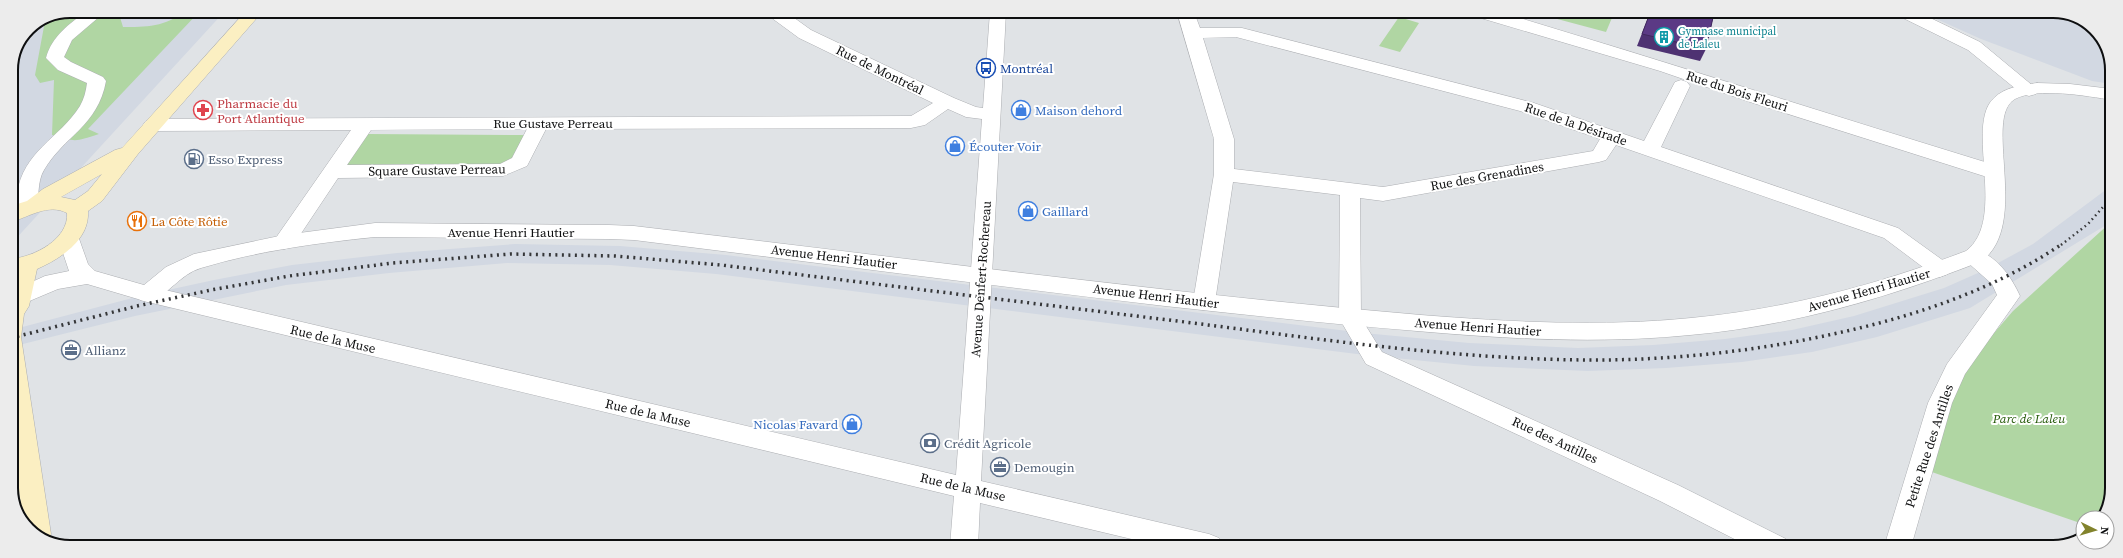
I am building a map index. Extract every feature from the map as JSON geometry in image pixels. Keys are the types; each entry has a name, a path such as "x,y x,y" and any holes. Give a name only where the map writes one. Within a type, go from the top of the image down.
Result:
{"main road":[{"path":"77,209 95,196 131,150 249,18"},
{"path":"19,211 131,150"},
{"path":"19,211 61,204 77,209"},
{"path":"18,296 25,264 54,251 69,238 78,221 77,209"},
{"path":"18,390 37,528"}],"street":[{"path":"19,211 35,168 79,119 97,92 97,81 94,78 60,65 56,58 56,49 64,38 89,18"},
{"name":"Rue de Montréal","path":"783,18 805,34 947,102 973,113 991,114"},
{"name":"Avenue Denfert-Rochereau","path":"964,540 998,18"},
{"path":"1187,18 1224,139 1224,174 1204,302"},
{"name":"Rue du Bois Fleuri","path":"1500,18 1666,67 1757,98 1994,172"},
{"path":"1917,18 1974,46 2030,90"},
{"name":"Rue de la Désirade","path":"1193,33 1236,32 1528,107 1891,233 1940,269"},
{"path":"1650,150 1681,86"},
{"name":"Avenue Henri Hautier","path":"148,294 174,272 194,262 284,242 375,230 634,233 1204,302 1350,318 1510,330 1577,332 1652,330 1743,320 1830,304 1940,269 1974,256 1984,248 1992,229 1994,213 1995,112 2000,101 2013,94 2030,90 2056,88 2087,90 2105,94"},
{"name":"Rue Gustave Perreau","path":"153,125 911,122 918,121 947,102"},
{"name":"Square Gustave Perreau","path":"332,172 503,170 520,162 540,123"},
{"path":"284,242 364,124"},
{"name":"Rue des Grenadines","path":"1224,174 1383,194 1599,156 1612,136"},
{"path":"1350,190 1350,318"},
{"path":"18,311 53,282 77,278 78,268 69,238"},
{"name":"Petite Rue des Antilles","path":"1899,540 1940,403 1955,370 2009,296 2001,279 1974,256"},
{"name":"Rue de la Muse","path":"25,264 50,273 148,294 168,300 1184,540"},
{"name":"Rue des Antilles","path":"1350,318 1374,358 1669,493 1762,540"}],"shaded area":[{"path":"70,18 219,18 18,236 18,70 22,50 33,33 50,22"},
{"path":"1934,18 2060,18 2076,23 2092,36 2101,50 2105,67 2105,83 2092,81 1981,39"},
{"path":"2105,190 2105,226 1970,308 1877,337 1812,352 1742,362 1666,368 1588,371 1474,366 1365,355 716,274 610,265 507,263 389,273 286,285 135,316 18,345 18,328 140,296 214,280 292,265 397,253 515,244 620,246 726,255 1364,333 1469,343 1578,348 1653,345 1725,339 1792,330 1854,316 1944,288 1987,269 2033,244"}],"green space":[{"path":"70,18 120,18 123,27 139,27 163,23 174,18 193,18 88,129 99,134 85,139 76,140 52,135 54,80 40,83 35,75 44,25 50,22"},
{"path":"1398,18 1419,23 1400,52 1379,46"},
{"path":"1554,18 1612,18 1606,32"},
{"path":"367,134 526,135 510,163 501,167 350,168 347,164"},
{"name":"Parc de Laleu","path":"2105,227 2105,495 2100,510 2075,510 2075,521 1926,470 1957,376 2013,311"}],"building":[{"path":"1648,18 1713,18 1706,49 1642,34"}],"railway":[{"path":"2061,245 2088,224 2105,205"},
{"path":"18,336 137,306 211,290 289,276 393,263 511,254 615,256 721,265 1338,341 1441,352 1544,359 1625,360 1745,350 1804,340 1863,327 1923,310 1981,288 2009,275 2062,244"}],"place":[{"name":"Gymnase municipal de Laleu","path":"1664,37"},
{"name":"Montréal","path":"986,68"},
{"name":"Pharmacie du Port Atlantique","path":"203,110"},
{"name":"Maison dehord","path":"1021,110"},
{"name":"Écouter Voir","path":"955,146"},
{"name":"Esso Express","path":"194,159"},
{"name":"Gaillard","path":"1028,211"},
{"name":"La Côte Rôtie","path":"137,221"},
{"name":"Allianz","path":"71,350"},
{"name":"Nicolas Favard","path":"852,424"},
{"name":"Crédit Agricole","path":"930,443"},
{"name":"Demougin","path":"1000,467"}]}
